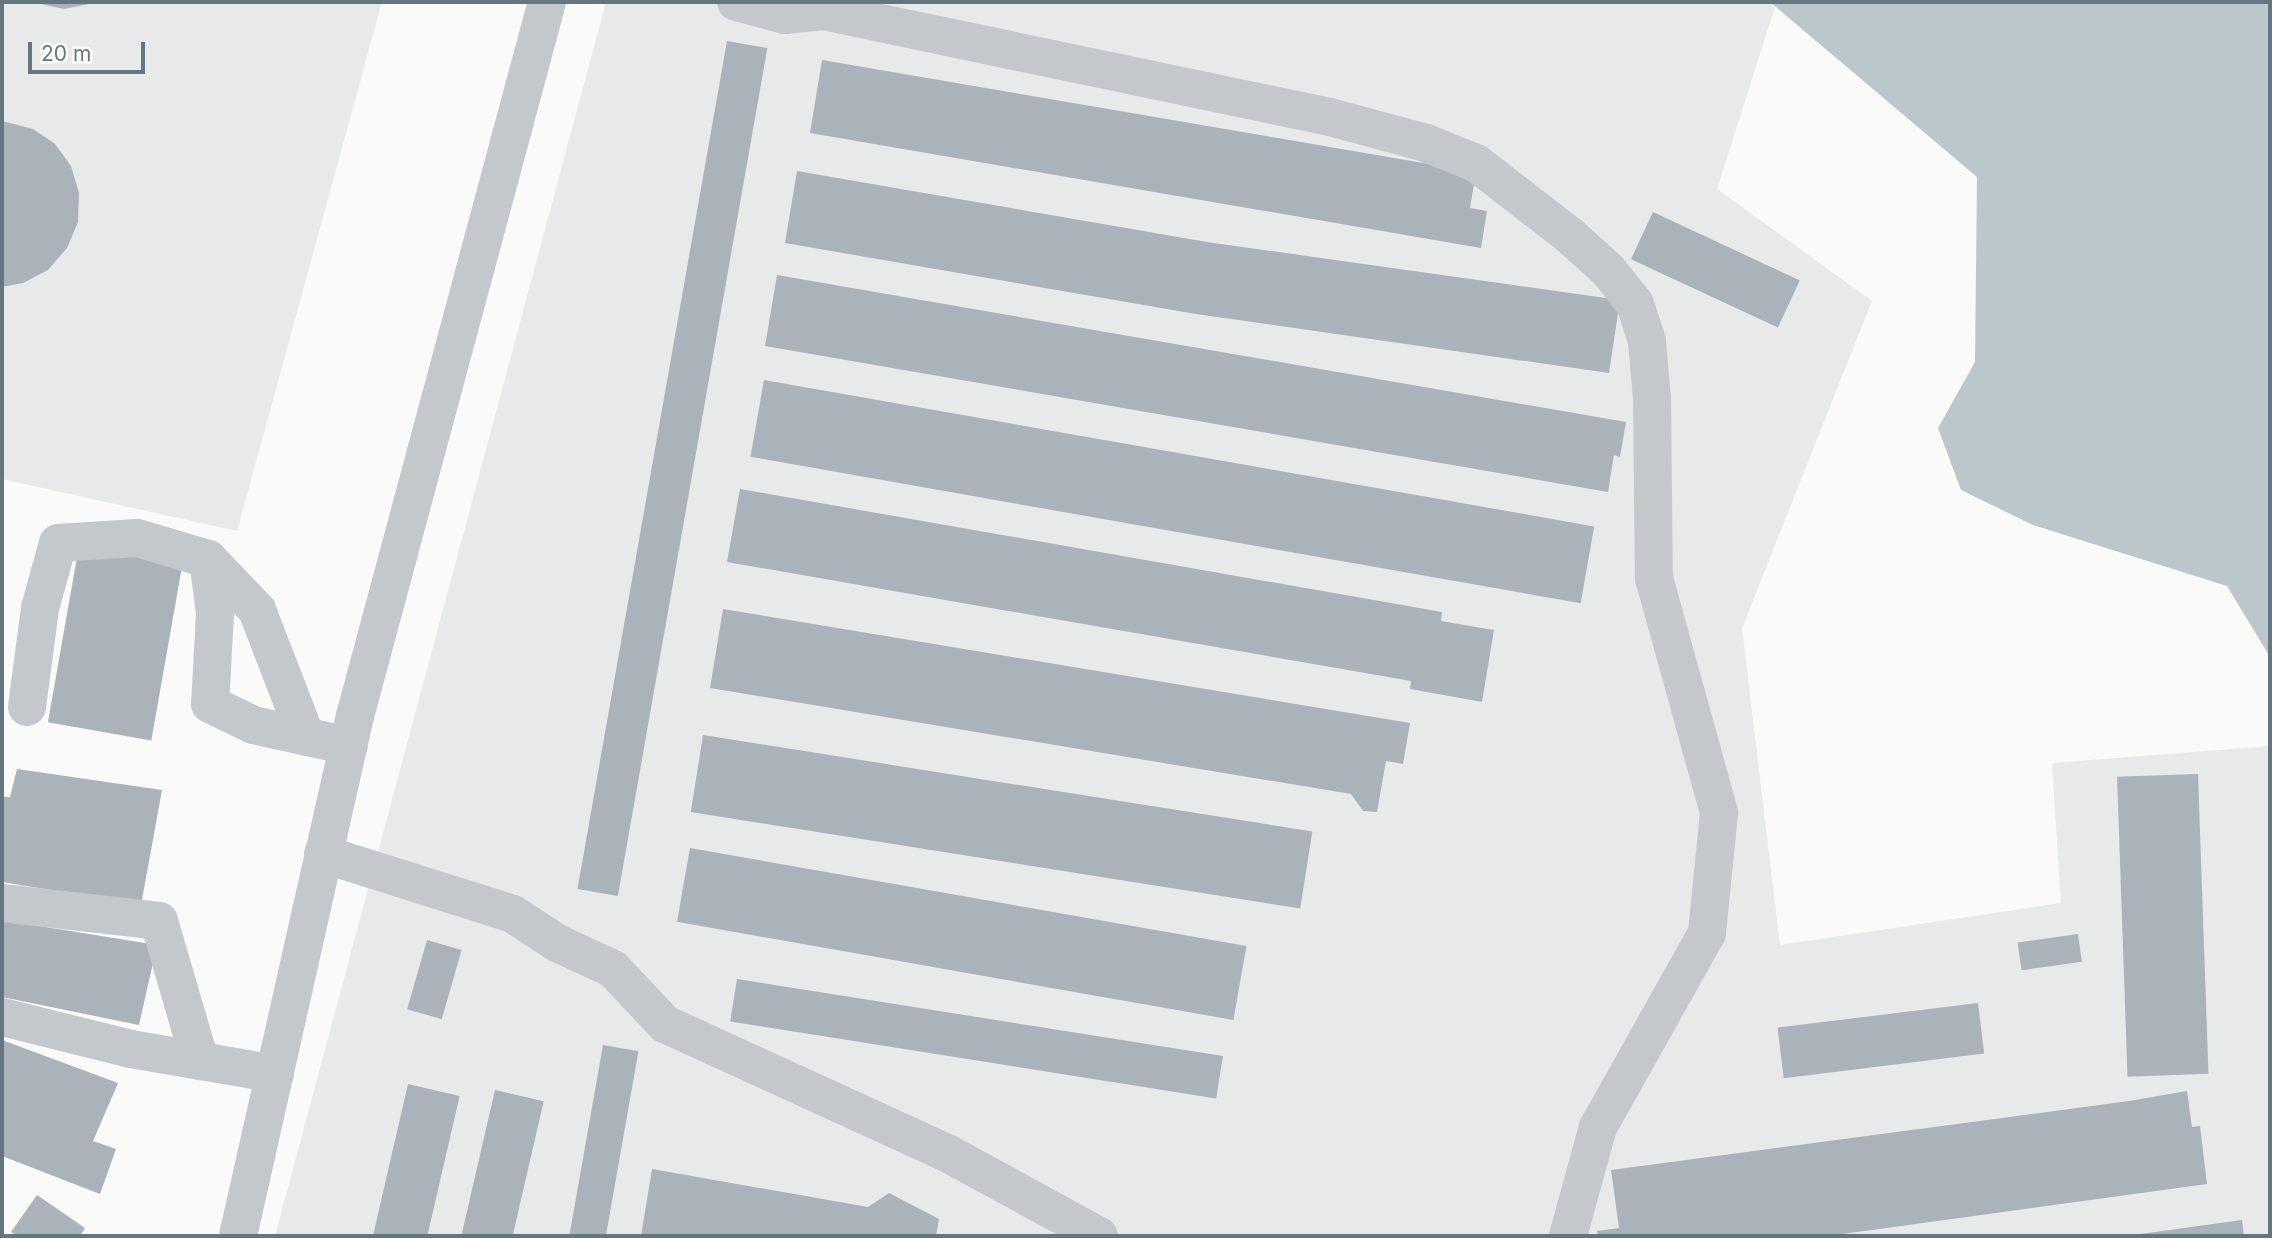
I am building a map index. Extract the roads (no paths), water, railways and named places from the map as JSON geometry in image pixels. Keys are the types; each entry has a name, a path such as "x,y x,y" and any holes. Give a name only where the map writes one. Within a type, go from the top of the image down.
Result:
{"street":[{"path":"238,1236 349,746 464,303 547,2"},
{"path":"736,2 785,15 823,11 1330,117 1426,143 1476,163 1569,235 1608,270 1635,304 1647,341 1652,399 1654,578 1719,813 1707,933 1598,1127 1569,1236"},
{"path":"27,707 40,608 58,544 137,538 208,559 257,610 306,737"},
{"path":"208,559 215,613 210,704 253,725 349,746"},
{"path":"323,854 513,914 557,943 613,969 665,1024 947,1153 1100,1236"},
{"path":"2,904 159,920 200,1061"},
{"path":"2,1017 131,1049 275,1074"}]}
